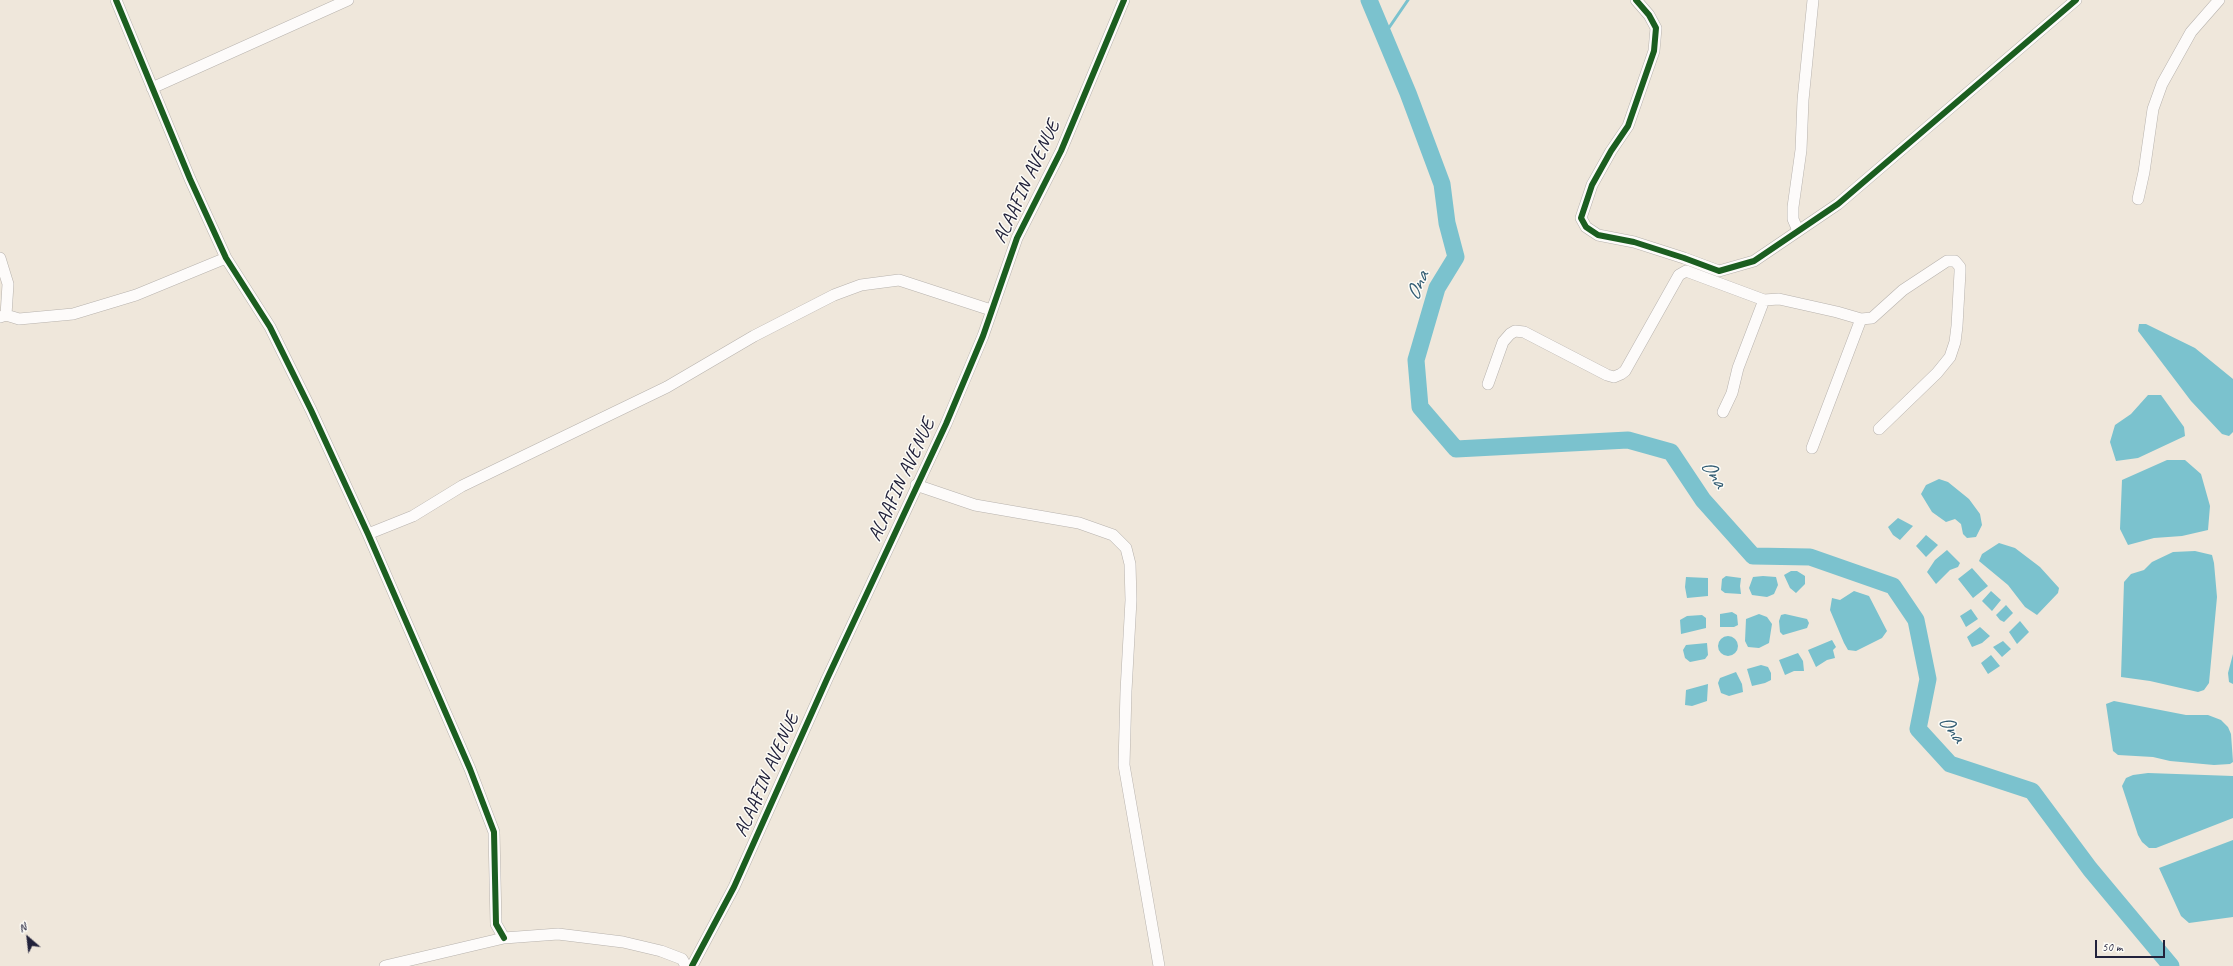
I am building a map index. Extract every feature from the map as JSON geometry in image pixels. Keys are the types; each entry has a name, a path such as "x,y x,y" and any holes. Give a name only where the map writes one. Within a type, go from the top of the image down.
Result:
{"street":[{"path":"116,0 190,179 226,258 270,327 368,534 470,769 494,832 496,924 504,938"},
{"path":"152,88 348,0"},
{"name":"ALAAFIN AVENUE","path":"692,966 734,887 960,390 983,336 1017,238 1060,151 1124,0"},
{"path":"1636,0 1649,14 1656,28 1654,51 1628,126 1611,151 1592,185 1581,218 1586,227 1598,235 1634,242 1719,271 1754,261 1838,204 2076,0"},
{"path":"1798,231 1793,219 1793,207 1801,150 1803,100 1813,0"},
{"path":"2138,199 2144,172 2153,109 2162,84 2191,32 2219,0"},
{"path":"0,258 8,284 3,316 19,319 73,314 136,295 226,258"},
{"path":"1488,384 1503,342 1515,331 1524,332 1607,375 1617,376 1625,371 1679,275 1686,272 1691,272 1726,288 1764,300 1779,299 1838,312 1860,319 1872,318 1903,290 1946,261 1952,260 1958,264 1960,272 1957,326 1955,342 1950,357 1937,373 1879,429"},
{"path":"1726,288 1728,268"},
{"path":"368,534 413,516 462,486 667,387 754,336 834,295 861,285 899,280 991,310"},
{"path":"1723,412 1732,393 1738,368 1764,300"},
{"path":"1812,448 1860,319"},
{"path":"916,486 975,505 1079,523 1112,535 1126,548 1130,564 1131,600 1124,765 1159,966"},
{"path":"385,966 504,938 558,934 605,939 661,952 682,959 686,966"}],"water":[{"path":"2139,324 2146,324 2195,348 2233,379 2233,432 2229,436 2222,434 2191,401 2138,331"},
{"path":"2148,395 2161,395 2184,427 2185,436 2138,458 2116,461 2110,442 2115,425 2131,414"},
{"path":"2167,460 2185,460 2201,474 2210,506 2208,530 2182,536 2154,538 2128,545 2120,529 2122,480"},
{"path":"1939,479 1948,482 1969,499 1980,514 1982,525 1976,537 1967,538 1963,534 1961,524 1955,519 1946,522 1932,512 1921,494 1926,485"},
{"path":"1898,518 1913,526 1900,540 1893,535 1888,527"},
{"path":"1926,535 1938,545 1926,557 1916,546"},
{"path":"1999,543 2015,548 2040,567 2059,588 2058,593 2037,615 2025,607 2008,585 1979,561 1982,554"},
{"path":"1947,550 1960,563 1958,567 1950,570 1936,584 1927,572 1935,560"},
{"path":"2195,551 2212,555 2214,563 2217,597 2209,683 2204,690 2198,692 2150,681 2121,677 2124,582 2131,574 2144,570 2152,562 2173,552"},
{"path":"1972,568 1988,586 1973,598 1958,579"},
{"path":"1791,571 1797,571 1805,576 1805,584 1796,593 1790,588 1784,575"},
{"path":"1726,576 1741,578 1741,594 1725,593 1721,590 1722,579"},
{"path":"1686,577 1708,578 1708,596 1687,598 1685,587"},
{"path":"1753,577 1776,577 1778,585 1774,594 1767,597 1752,595 1749,588"},
{"path":"1854,591 1869,596 1887,631 1882,638 1856,651 1848,650 1830,610 1832,598 1840,600"},
{"path":"1991,591 2001,600 1992,611 1982,601"},
{"path":"2006,605 2013,613 2004,622 1996,615"},
{"path":"1971,609 1978,619 1966,627 1960,616"},
{"path":"1732,612 1737,615 1738,625 1734,627 1720,627 1720,614"},
{"path":"1759,614 1767,617 1772,624 1769,643 1759,648 1748,647 1745,641 1746,619"},
{"path":"1785,614 1807,619 1809,623 1807,628 1783,635 1780,632 1779,621 1781,615"},
{"path":"1702,615 1706,618 1706,628 1681,634 1680,620 1687,616"},
{"path":"2020,621 2029,632 2017,644 2009,632"},
{"path":"1980,627 1990,636 1982,643 1972,647 1967,637"},
{"path":"1728,636 1735,639 1738,646 1735,653 1728,656 1721,653 1718,646 1721,639"},
{"path":"1832,640 1836,647 1833,650 1835,658 1827,660 1816,667 1808,650"},
{"path":"2003,641 2011,649 2002,657 1993,647"},
{"path":"1707,643 1708,655 1705,659 1690,662 1685,658 1683,650 1686,645"},
{"path":"1798,653 1803,661 1804,671 1794,671 1785,675 1779,660"},
{"path":"2233,654 2233,684 2229,682 2228,673"},
{"path":"1991,655 2000,666 1988,674 1981,663"},
{"path":"1761,665 1768,667 1771,673 1771,680 1752,686 1747,669"},
{"path":"1736,672 1742,684 1743,692 1729,696 1721,693 1718,683 1720,678"},
{"path":"1708,684 1707,701 1692,706 1685,705 1686,690"},
{"path":"2114,701 2186,715 2208,715 2221,720 2228,727 2231,734 2233,762 2230,764 2214,765 2170,761 2153,757 2118,755 2113,751 2106,704"},
{"path":"2148,773 2233,776 2233,818 2156,848 2149,848 2142,842 2138,835 2122,786 2126,778 2133,775"},
{"path":"2233,840 2233,917 2189,923 2181,916 2159,868"}],"waterway":[{"name":"Ona","path":"1369,0 1408,93 1442,184 1447,223 1456,257 1437,288 1416,360 1420,407 1456,449 1628,440 1671,452 1703,500 1753,556 1810,557 1893,586 1916,620 1928,679 1918,729 1950,764 2032,791 2090,869 2171,966"},
{"path":"1384,35 1408,0"}],"cycle path":[{"path":"116,0 190,179 226,258 270,327 311,410 368,534 470,769 494,832 496,924 504,938"},
{"path":"692,966 734,887 827,679 946,424 983,336 1017,238 1061,151 1124,0"},
{"path":"1636,0 1649,15 1656,28 1654,51 1628,126 1611,151 1592,185 1581,218 1586,227 1598,235 1634,242 1719,271 1754,261 1838,204 2076,0"}]}
